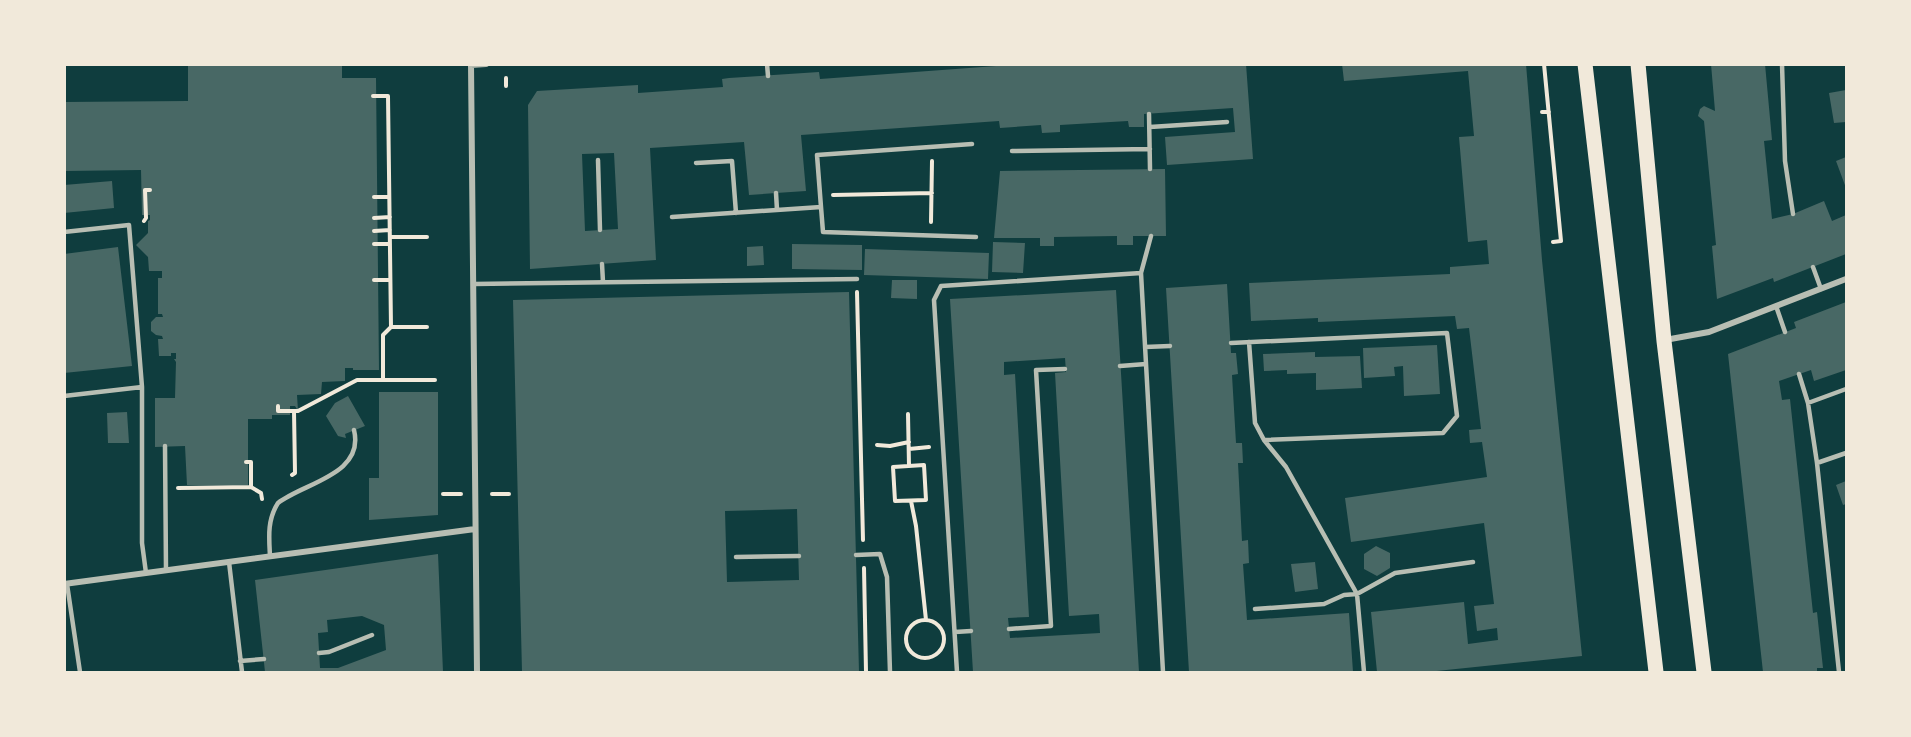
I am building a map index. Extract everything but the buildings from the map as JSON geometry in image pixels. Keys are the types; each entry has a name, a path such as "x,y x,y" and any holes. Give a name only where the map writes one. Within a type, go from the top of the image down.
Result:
{"main road":[{"path":"1585,64 1656,672"},
{"path":"1638,64 1664,340 1704,672"}],"street":[{"path":"477,672 471,65 486,64"},
{"path":"1664,340 1709,332 1846,279"},
{"path":"66,584 476,529"}],"lane":[{"path":"767,64 768,76"},
{"path":"1782,64 1785,161 1792,214"},
{"path":"1149,114 1150,169"},
{"path":"1150,127 1227,122"},
{"path":"972,144 818,155 823,232 976,237"},
{"path":"1012,151 1150,149"},
{"path":"598,160 600,230"},
{"path":"696,163 732,161 736,213"},
{"path":"776,193 777,210"},
{"path":"672,217 821,207"},
{"path":"64,232 129,225 142,387 142,543 146,573"},
{"path":"1151,236 1141,273 1163,672"},
{"path":"602,264 603,282"},
{"path":"1813,267 1821,289"},
{"path":"957,672 934,300 941,286 1141,273"},
{"path":"474,284 857,279"},
{"path":"1776,306 1785,332"},
{"path":"1231,343 1447,333 1457,416 1443,434 1264,440"},
{"path":"1249,342 1255,423 1264,440 1286,467 1357,594 1364,672"},
{"path":"1145,347 1170,346"},
{"path":"1120,366 1146,364"},
{"path":"1009,629 1051,626 1036,370 1065,369"},
{"path":"1799,374 1808,403 1817,463 1839,672"},
{"path":"64,396 142,387"},
{"path":"1808,403 1846,389"},
{"path":"270,556 270,524 278,503 340,469 354,450 356,438 354,430"},
{"path":"165,446 166,570"},
{"path":"1817,463 1846,453"},
{"path":"856,555 880,554 887,577 890,672"},
{"path":"736,558 799,556"},
{"path":"229,562 242,672"},
{"path":"1255,609 1324,604 1344,595 1357,594 1395,573 1473,562"},
{"path":"66,584 80,672"},
{"path":"955,632 970,631"},
{"path":"319,653 328,652 372,635"},
{"path":"240,661 264,659"}],"path":[{"path":"1544,64 1561,242 1553,242"},
{"path":"506,78 506,87"},
{"path":"373,96 388,96 391,327"},
{"path":"1542,112 1549,112"},
{"path":"931,235 933,147"},
{"path":"146,215 145,190 150,190"},
{"path":"820,195 932,193"},
{"path":"374,197 390,197"},
{"path":"374,218 390,217"},
{"path":"374,231 390,230"},
{"path":"390,237 427,237"},
{"path":"374,244 390,244"},
{"path":"857,279 866,672"},
{"path":"374,280 390,280"},
{"path":"383,380 383,335 391,327 427,327"},
{"path":"375,361 383,360"},
{"path":"278,406 278,411 298,411 357,380 435,380"},
{"path":"286,478 295,473 294,411"},
{"path":"908,414 909,466"},
{"path":"877,445 890,446 909,442"},
{"path":"166,488 251,487 251,462 246,462"},
{"path":"924,465 926,500 911,501 895,501 893,467 924,465"},
{"path":"261,493 270,488"},
{"path":"443,494 462,494"},
{"path":"485,494 509,494"},
{"path":"911,501 916,526 926,620"},
{"path":"926,620 934,622 941,628 944,636 939,652 932,657 923,658 909,650 906,641 911,626 918,621 926,620"}]}
